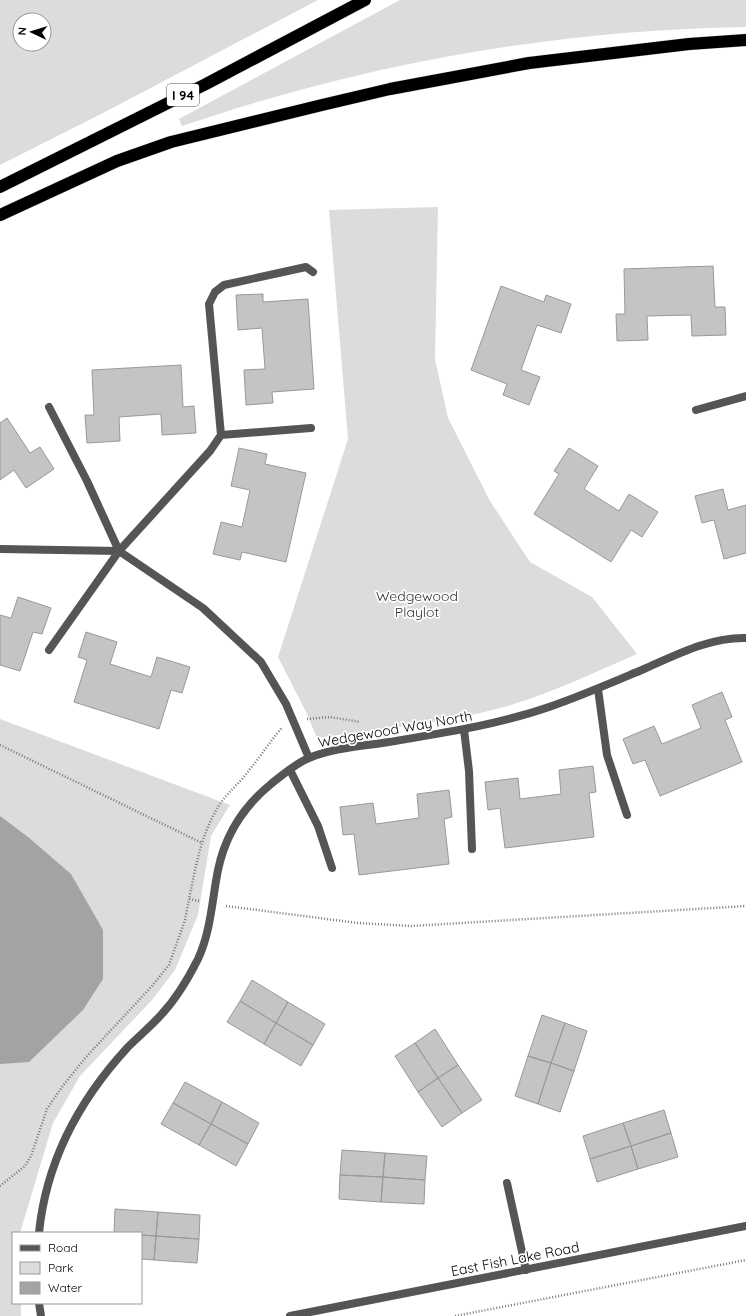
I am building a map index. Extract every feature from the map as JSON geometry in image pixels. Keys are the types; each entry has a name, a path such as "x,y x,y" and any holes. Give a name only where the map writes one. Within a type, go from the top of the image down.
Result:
{"highway":[{"name":"I 94","path":"0,187 206,84 365,0"},
{"path":"0,215 117,161 171,142 330,103 390,89 529,63 689,44 746,40"}],"street":[{"path":"49,650 118,550 210,451 220,435 209,304 215,292 224,285 306,267 313,272"},
{"path":"696,410 746,396"},
{"path":"49,407 87,481 118,550 203,608 261,662 286,704 309,758"},
{"path":"220,435 311,428"},
{"path":"0,549 118,550"},
{"name":"Wedgewood Way North","path":"39,1232 45,1195 54,1167 68,1134 84,1103 99,1082 129,1046 164,1012 185,982 199,957 213,904 219,867 229,836 243,812 258,796 290,770 309,758 350,749 464,730 512,719 598,689 702,644 746,638"},
{"path":"598,689 607,755 615,783 627,815"},
{"path":"464,730 469,771 472,849"},
{"path":"290,770 318,826 332,868"},
{"path":"507,1183 526,1270"},
{"name":"East Fish Lake Road","path":"290,1316 746,1226"},
{"path":"39,1304 41,1316"}],"path":[{"path":"0,1186 25,1166 31,1156 48,1109 62,1087 86,1057 152,986 169,965 179,939 189,900 198,854 220,805 231,790 250,770 270,741 282,728 308,719 330,717 360,722"},
{"path":"0,745 202,843"},
{"path":"189,900 383,926 411,926 746,906"},
{"path":"455,1316 746,1260"}],"green space":[{"path":"0,0 318,0 105,112 0,165"},
{"path":"400,0 746,0 746,27 602,35 531,43 460,54 389,68 319,85 250,104 182,126 179,119"},
{"name":"Wedgewood Playlot","path":"438,207 435,359 448,418 490,501 530,562 592,597 637,654 555,690 504,707 458,718 411,726 317,738 306,712 278,657 348,439 329,210"},
{"path":"0,719 230,805 211,836 198,915 175,970 152,1000 80,1076 53,1123 20,1232 12,1232 12,1304 21,1304 21,1316 0,1316"}],"water":[{"path":"0,816 28,837 71,874 103,930 103,979 83,1010 29,1062 0,1064"}],"building":[{"path":"713,266 715,307 725,307 726,335 692,336 691,315 647,316 648,340 617,341 616,314 625,314 624,269"},
{"path":"501,286 544,302 546,295 571,304 561,333 537,325 521,370 540,377 529,405 503,395 507,384 471,370"},
{"path":"263,294 263,302 308,299 314,389 272,392 273,403 246,405 244,370 265,369 262,328 238,330 236,295"},
{"path":"181,365 183,407 194,406 196,433 162,435 161,414 119,417 120,441 87,443 85,415 94,415 92,370"},
{"path":"7,418 30,453 40,447 54,469 26,488 14,470 0,480 0,423"},
{"path":"239,448 267,454 265,464 306,473 286,562 242,552 240,560 213,554 221,522 242,527 250,490 231,486"},
{"path":"569,448 598,466 584,489 619,511 629,494 658,512 642,537 631,530 611,562 534,514 559,474 554,471"},
{"path":"723,489 728,510 746,505 746,553 724,559 714,520 702,523 695,496"},
{"path":"18,597 51,608 42,634 33,632 20,671 0,665 0,615 11,618"},
{"path":"86,632 117,642 110,664 151,677 157,657 190,667 182,693 171,690 159,729 74,702 87,660 78,657"},
{"path":"722,692 732,717 725,720 742,762 660,796 645,760 633,764 623,739 654,726 662,744 701,728 692,705"},
{"path":"593,766 596,792 589,793 594,837 505,848 500,808 488,810 485,782 518,778 520,799 561,794 559,770"},
{"path":"449,790 452,817 444,819 449,864 359,875 354,834 343,835 340,807 373,803 376,824 419,818 417,794"},
{"path":"252,980 288,1002 276,1023 240,1001"},
{"path":"240,1001 276,1023 264,1044 227,1022"},
{"path":"288,1002 325,1024 313,1045 276,1023"},
{"path":"542,1015 565,1023 551,1063 528,1056"},
{"path":"276,1023 313,1045 301,1066 264,1044"},
{"path":"565,1023 587,1031 574,1071 551,1063"},
{"path":"435,1029 458,1065 438,1078 415,1043"},
{"path":"415,1043 438,1078 418,1092 395,1056"},
{"path":"528,1056 551,1063 538,1104 515,1096"},
{"path":"551,1063 574,1071 560,1112 538,1104"},
{"path":"458,1065 482,1100 462,1113 438,1078"},
{"path":"438,1078 462,1113 442,1127 418,1092"},
{"path":"185,1082 222,1102 211,1124 173,1103"},
{"path":"222,1102 259,1123 248,1144 211,1124"},
{"path":"173,1103 211,1124 199,1145 161,1124"},
{"path":"664,1110 671,1133 631,1146 623,1123"},
{"path":"623,1123 631,1146 590,1159 583,1136"},
{"path":"211,1124 248,1144 236,1166 199,1145"},
{"path":"671,1133 678,1157 638,1169 631,1146"},
{"path":"631,1146 638,1169 597,1182 590,1159"},
{"path":"342,1150 385,1153 383,1177 340,1175"},
{"path":"385,1153 427,1156 425,1180 383,1177"},
{"path":"340,1175 383,1177 381,1202 339,1199"},
{"path":"383,1177 425,1180 424,1204 381,1202"},
{"path":"115,1209 158,1212 156,1236 142,1235 142,1232 114,1232"},
{"path":"158,1212 200,1215 199,1239 156,1236"},
{"path":"142,1235 156,1236 154,1260 142,1259"},
{"path":"156,1236 199,1239 197,1263 154,1260"}]}
